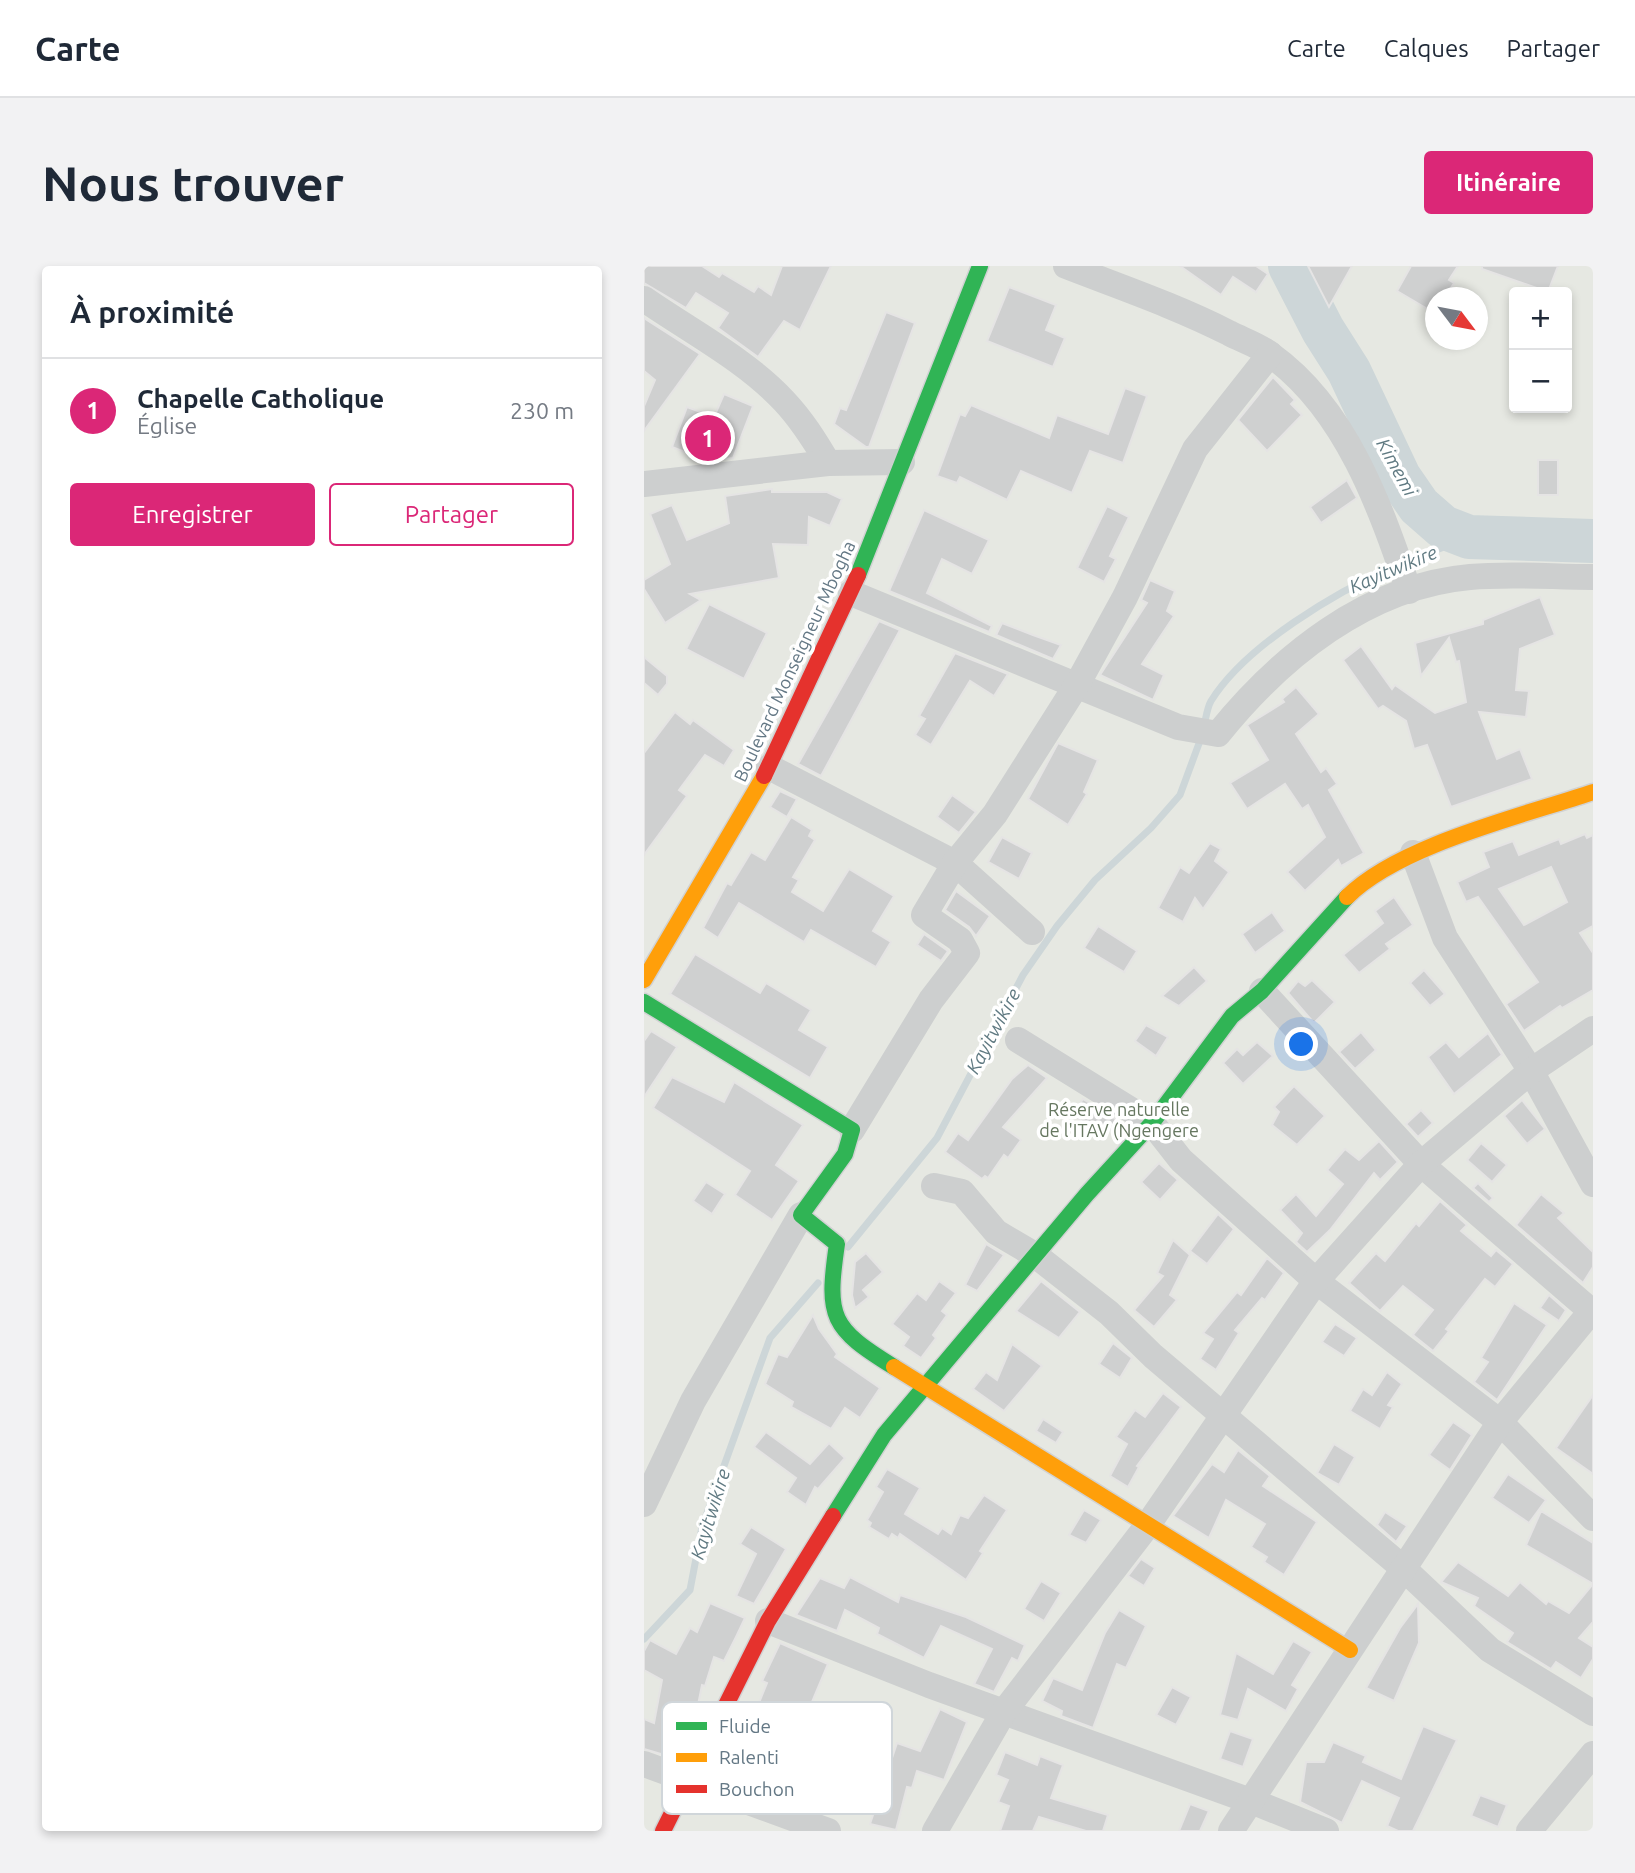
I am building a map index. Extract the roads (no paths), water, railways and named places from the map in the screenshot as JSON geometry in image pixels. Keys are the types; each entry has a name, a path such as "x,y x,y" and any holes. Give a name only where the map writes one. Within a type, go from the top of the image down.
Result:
{"street":[{"name":"Boulevard Monseigneur Mbogha","path":"645,983 769,767 851,593 979,266"},
{"path":"1066,266 1194,315 1270,354 1311,390 1331,416 1383,517 1409,591"},
{"path":"644,299 751,373 783,400 807,428 828,463"},
{"path":"644,1504 693,1401 801,1215 845,1154 852,1130 931,1000 967,953 960,940 924,915 955,863 995,814 1078,683 1125,597 1195,449 1270,354"},
{"path":"644,485 828,463 902,462"},
{"path":"851,593 1078,683 1178,727 1218,734 1272,672 1326,631 1366,608 1409,591 1469,577 1593,577"},
{"path":"769,767 955,863 1032,932"},
{"path":"726,1702 768,1621 884,1435 1035,1255 1152,1123 1232,1016 1262,991 1308,937 1362,882 1413,853 1593,792"},
{"path":"1413,853 1445,938 1531,1071 1593,1184"},
{"path":"645,983 852,1130"},
{"path":"1231,1831 1500,1422 1592,1310 1421,1164 1262,991"},
{"path":"935,1831 1003,1713 1147,1526 1221,1415 1316,1281 1421,1164 1531,1071 1593,1029"},
{"path":"1018,1040 1152,1123 1181,1160 1316,1281 1500,1422 1593,1518"},
{"path":"934,1186 962,1192 996,1232 1035,1255 1109,1312 1221,1415 1403,1568 1490,1650 1593,1713"},
{"path":"801,1215 837,1244 829,1300 837,1325 854,1342 1147,1526 1221,1567 1350,1650"},
{"path":"768,1621 1003,1713 1251,1801 1326,1831"},
{"path":"1529,1831 1593,1754"},
{"path":"644,1765 662,1771"},
{"path":"663,1831 671,1814"},
{"path":"782,1814 828,1831"}],"waterway":[{"name":"Kimemi","path":"1290,266 1323,330 1349,371 1399,477 1419,506 1443,527 1469,537 1593,541"},
{"name":"Kayitwikire","path":"1406,562 1469,537"},
{"name":"Kayitwikire","path":"1204,726 1210,704 1246,660 1320,605 1395,566"},
{"name":"Kayitwikire","path":"848,1247 937,1138 1023,975 1057,926 1095,880 1151,828 1180,795 1201,738"},
{"name":"Kayitwikire","path":"644,1639 690,1590 702,1527 770,1338 818,1283"}],"place":[{"name":"Chapelle Catholique","path":"708,438"}],"park label":[{"name":"Réserve naturelle de l'ITAV (Ngengere","path":"1119,1119"}]}
